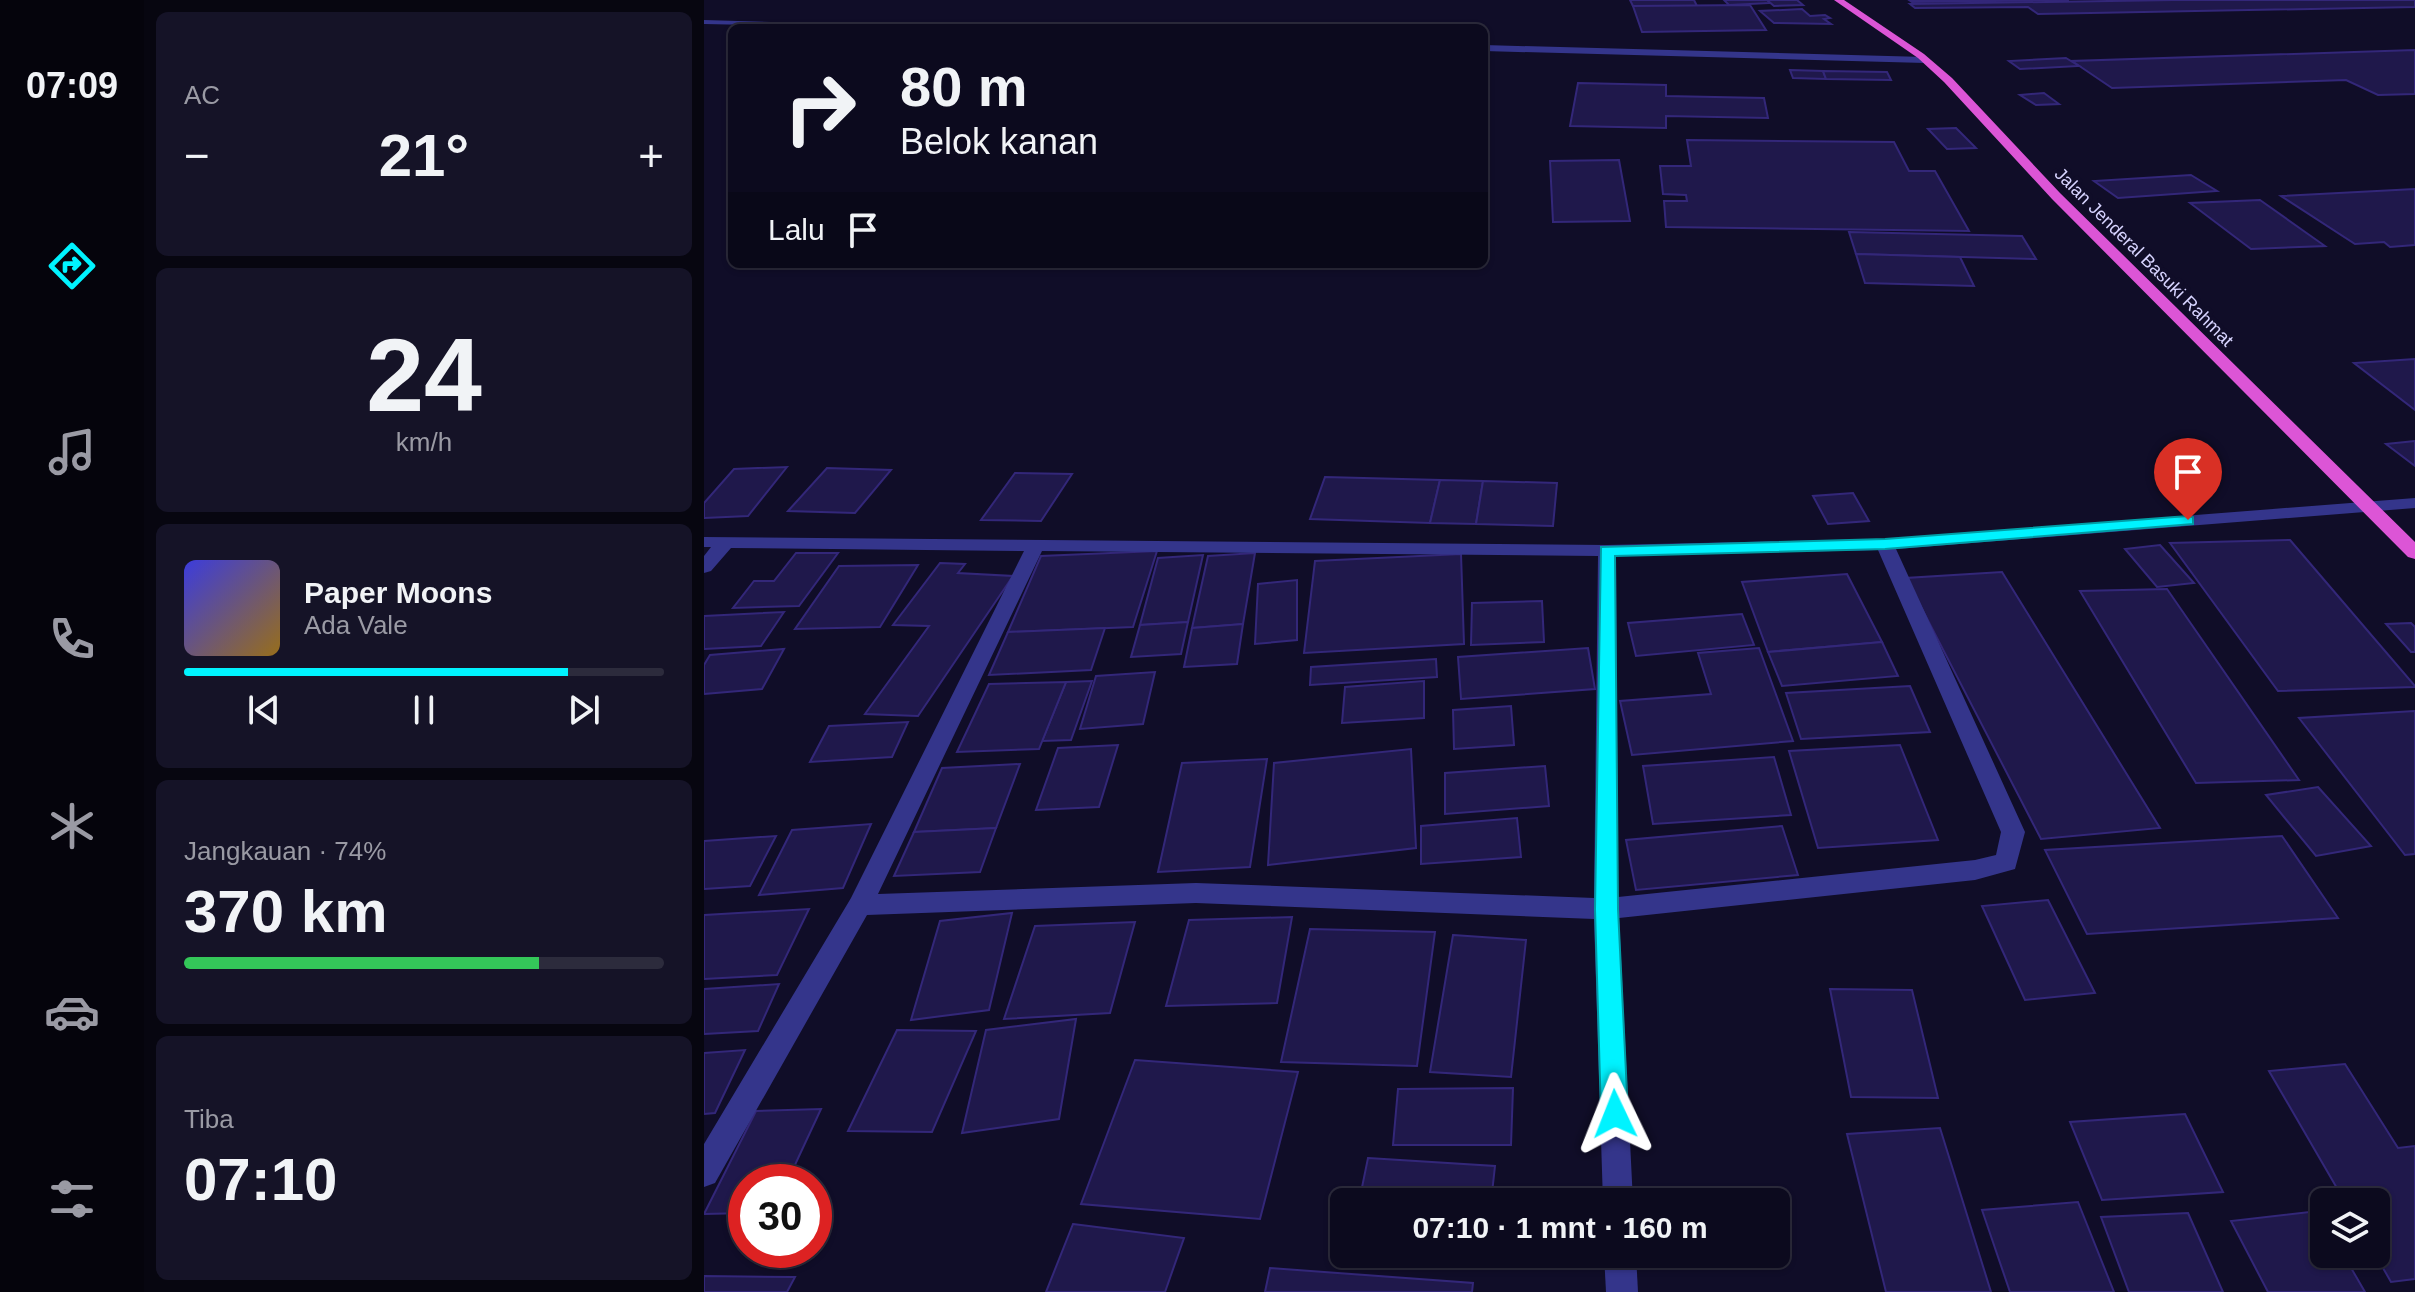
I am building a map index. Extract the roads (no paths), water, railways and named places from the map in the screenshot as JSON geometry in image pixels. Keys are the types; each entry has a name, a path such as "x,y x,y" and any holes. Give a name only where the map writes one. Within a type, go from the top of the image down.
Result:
{"highway":[{"name":"Jalan Jenderal Basuki Rahmat","path":"1838,0 1925,60 2147,288 2415,553"}],"street":[{"path":"704,22 773,24"},
{"path":"1488,48 1925,60"},
{"path":"704,542 1607,551 1885,544 2415,503"},
{"path":"704,567 726,542"},
{"path":"860,905 1196,893 1606,909 1975,870 2006,862 2013,832 1885,544"},
{"path":"704,1172 860,905 1036,545"},
{"path":"1607,551 1606,909 1617,1188"},
{"path":"1621,1268 1622,1292"}]}
